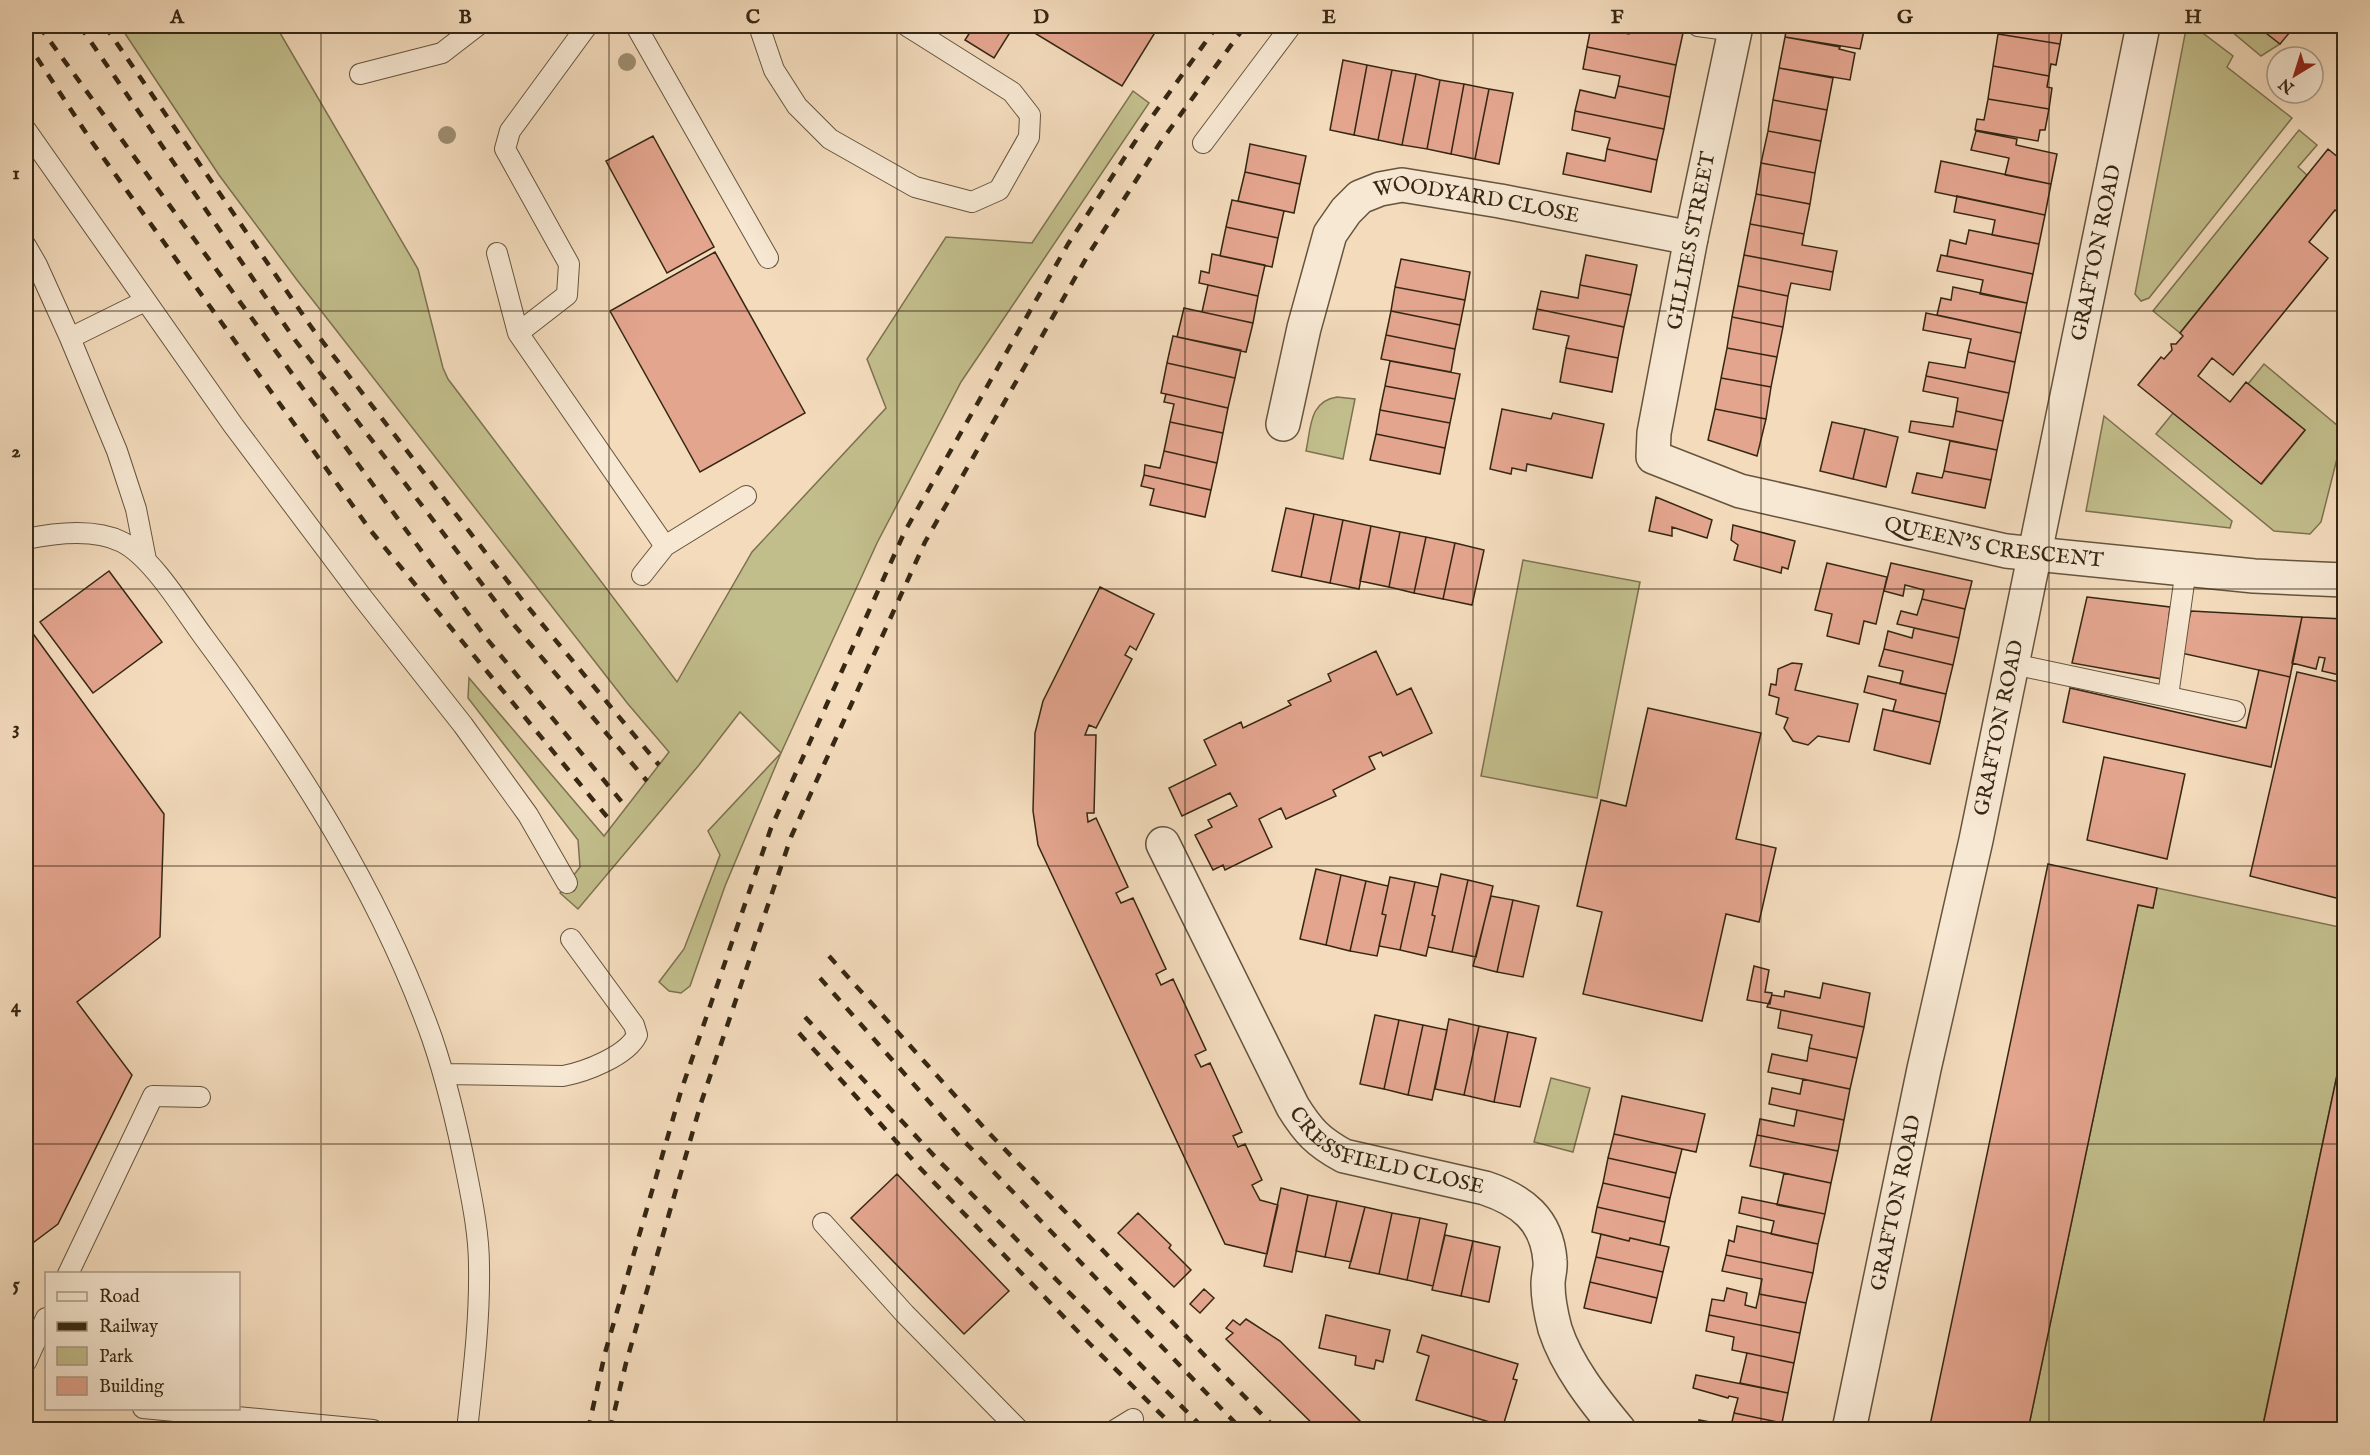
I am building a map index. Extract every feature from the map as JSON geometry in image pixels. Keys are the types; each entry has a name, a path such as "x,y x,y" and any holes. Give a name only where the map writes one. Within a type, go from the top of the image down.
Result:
{"street":[{"name":"GRAFTON ROAD","path":"1849,1430 1924,1068 2013,664 2143,26"},
{"name":"GILLIES STREET","path":"1653,457 1654,433 1691,238 1735,28"},
{"name":"WOODYARD CLOSE","path":"1284,424 1304,328 1330,234 1346,211 1360,197 1380,189 1402,185 1500,201 1691,238"},
{"name":"QUEEN'S CRESCENT","path":"1653,457 1740,491 1770,499 2006,551 2254,576 2344,580"},
{"name":"CRESSFIELD CLOSE","path":"1163,844 1293,1107 1309,1131 1324,1145 1344,1156 1508,1195 1528,1211 1540,1225 1548,1243 1550,1306 1556,1329 1571,1363 1619,1430"}],"lane":[{"path":"360,74 442,53 477,26"},
{"path":"518,333 567,295 569,264 505,149 506,140 510,131 587,26"},
{"path":"636,26 768,258"},
{"path":"759,26 774,70 785,88 797,106 830,139 915,187 972,201 999,190 1029,136 1030,116 1012,92 907,26"},
{"path":"1203,143 1291,26"},
{"path":"1698,26 1735,28"},
{"path":"26,130 247,444 362,597 463,725 528,815 567,883"},
{"path":"26,246 70,338 117,451 136,509 146,560"},
{"path":"497,253 518,333 665,546"},
{"path":"70,338 146,300"},
{"path":"642,575 665,546 746,496"},
{"path":"26,539 62,534 102,536 123,542 146,560 265,722 308,788 345,850 402,965 444,1074 467,1173 480,1265 476,1344 467,1430"},
{"path":"2168,696 2186,569"},
{"path":"2013,664 2235,711"},
{"path":"444,1074 563,1077 581,1072 627,1050 637,1035 634,1025 571,939"},
{"path":"69,1272 153,1096 200,1097"},
{"path":"823,1223 905,1314 1018,1430"},
{"path":"26,1362 45,1320"},
{"path":"164,1410 373,1430"},
{"path":"1115,1430 1133,1419"}],"green space":[{"path":"120,26 276,26 418,269 443,368 448,379 677,682 752,552 886,408 867,359 946,237 1032,243 1133,91 1149,103 961,382 877,543 781,753 740,712 699,765 578,909 560,893 580,867 578,840 468,698 469,678 604,836 669,752 628,704 297,280 219,175"},
{"path":"2225,26 2257,26 2280,44 2265,45 2265,53 2261,56"},
{"path":"2186,29 2200,31 2233,56 2227,67 2265,97 2265,105 2275,105 2292,118 2149,298 2141,301 2135,294"},
{"path":"2299,130 2317,145 2298,167 2307,175 2180,333 2153,311"},
{"path":"2264,364 2344,431 2321,522 2310,534 2274,531 2156,434 2173,413 2262,484 2305,430 2248,384"},
{"path":"1337,397 1355,399 1343,459 1306,451 1316,410 1321,404"},
{"path":"2104,416 2232,521 2230,528 2086,511"},
{"path":"1523,560 1640,582 1597,798 1481,776"},
{"path":"781,753 725,886 690,986 681,993 669,991 659,982 684,949 720,855 708,831"},
{"path":"2157,888 2344,928 2344,1042 2262,1429 2028,1430 2138,905 2153,908"},
{"path":"1551,1078 1590,1088 1573,1152 1534,1142"}],"building":[{"path":"974,26 1014,26 994,58 965,40"},
{"path":"1023,26 1159,26 1122,86"},
{"path":"1631,26 1645,26 1683,33 1676,65 1587,47 1591,27 1629,34"},
{"path":"1787,26 1865,26 1860,49 1785,37"},
{"path":"2000,26 2063,26 2060,44 1998,34"},
{"path":"2257,26 2295,26 2280,44"},
{"path":"1998,34 2060,44 2056,65 2051,64 2049,76 1993,66"},
{"path":"1785,37 1840,47 1839,49 1855,53 1850,80 1779,68"},
{"path":"1587,47 1676,65 1670,97 1618,86 1620,76 1583,69"},
{"path":"1343,60 1367,65 1354,135 1330,130"},
{"path":"1367,65 1392,70 1378,140 1354,135"},
{"path":"1993,66 2049,76 2047,87 2052,88 2049,109 1988,99"},
{"path":"1779,68 1833,78 1827,110 1773,100"},
{"path":"1392,70 1416,74 1402,145 1378,140"},
{"path":"1416,74 1440,80 1427,149 1402,145"},
{"path":"1440,80 1464,84 1451,154 1427,149"},
{"path":"1464,84 1489,89 1475,159 1451,154"},
{"path":"1618,86 1670,97 1664,129 1575,111 1580,90 1615,98"},
{"path":"1489,89 1513,93 1499,164 1475,159"},
{"path":"1988,99 2049,109 2045,130 2040,130 2038,141 1975,130 1977,119 1984,120"},
{"path":"1773,100 1827,110 1821,141 1768,131"},
{"path":"1575,111 1664,129 1657,160 1607,149 1610,138 1572,130"},
{"path":"1768,131 1821,141 1815,173 1761,163"},
{"path":"1976,131 2017,139 2016,145 2057,154 2051,184 2005,175 2009,158 1971,150"},
{"path":"653,136 714,247 667,273 606,161"},
{"path":"1250,144 1306,156 1300,184 1245,172"},
{"path":"1607,149 1657,160 1651,192 1563,174 1567,153 1605,161"},
{"path":"2328,149 2344,162 2344,217 2335,210 2309,242 2328,258 2233,375 2212,358 2198,376 2230,402 2246,382 2305,430 2261,484 2138,385 2161,357 2164,359 2172,350 2171,344 2176,344 2183,336 2180,333"},
{"path":"1941,161 2051,184 2045,215 1935,192"},
{"path":"1761,163 1815,173 1810,204 1756,194"},
{"path":"1245,172 1300,184 1294,213 1238,201"},
{"path":"1756,194 1810,204 1804,234 1750,224"},
{"path":"1957,196 2045,215 2039,244 1992,235 1995,220 1954,212"},
{"path":"1232,200 1284,211 1278,238 1226,227"},
{"path":"1750,224 1804,234 1802,245 1837,251 1833,272 1744,255"},
{"path":"1226,227 1278,238 1272,267 1220,256"},
{"path":"1969,230 2039,244 2033,274 1947,256 1950,240 1966,244"},
{"path":"715,252 805,413 700,472 610,311"},
{"path":"1212,254 1265,265 1258,296 1199,283 1201,271 1209,273"},
{"path":"1586,255 1637,265 1631,295 1580,285"},
{"path":"1744,255 1833,272 1830,290 1791,283 1788,296 1738,286"},
{"path":"1941,255 2033,274 2027,303 1980,294 1983,280 1937,271"},
{"path":"1401,259 1470,272 1465,300 1395,287"},
{"path":"1208,285 1258,296 1253,323 1202,312"},
{"path":"1580,285 1631,295 1624,327 1537,309 1541,291 1578,298"},
{"path":"1738,286 1788,296 1783,327 1732,317"},
{"path":"1395,287 1465,300 1460,325 1391,311"},
{"path":"1953,287 2027,303 2021,333 1937,315 1941,298 1951,300"},
{"path":"1184,308 1253,323 1246,352 1177,337"},
{"path":"1537,309 1624,327 1618,358 1566,348 1569,336 1533,329"},
{"path":"1391,311 1460,325 1455,349 1386,335"},
{"path":"1926,313 2021,333 2015,362 1968,352 1971,339 1923,330"},
{"path":"1732,317 1783,327 1777,357 1727,348"},
{"path":"1386,335 1455,349 1451,372 1381,359"},
{"path":"1173,336 1241,350 1235,378 1167,363"},
{"path":"1566,348 1618,358 1612,392 1560,382"},
{"path":"1727,348 1777,357 1771,387 1721,378"},
{"path":"1968,352 2015,362 2009,393 1926,376 1929,362 1965,368"},
{"path":"1390,361 1460,374 1455,399 1385,386"},
{"path":"1167,363 1235,378 1228,408 1161,393"},
{"path":"1926,376 2009,393 2003,421 1956,411 1958,398 1923,391"},
{"path":"1721,378 1771,387 1766,419 1715,409"},
{"path":"1385,386 1455,399 1450,423 1380,410"},
{"path":"1166,394 1228,408 1223,433 1170,422 1174,404 1164,402"},
{"path":"1502,409 1551,419 1553,413 1604,424 1592,478 1527,464 1526,471 1512,468 1511,474 1490,469"},
{"path":"1715,409 1766,419 1757,456 1708,440"},
{"path":"1380,410 1450,423 1445,448 1376,434"},
{"path":"1956,411 2003,421 1997,450 1909,432 1911,421 1953,427"},
{"path":"1170,422 1223,433 1217,463 1164,451"},
{"path":"1832,422 1865,429 1853,479 1820,471"},
{"path":"1865,429 1898,437 1886,487 1853,479"},
{"path":"1376,434 1445,448 1440,474 1370,460"},
{"path":"1950,441 1997,450 1991,480 1944,471"},
{"path":"1164,451 1217,463 1211,490 1144,475 1145,465 1160,468"},
{"path":"1944,471 1991,480 1985,508 1912,493 1917,473 1942,478"},
{"path":"1144,475 1211,490 1205,517 1150,505 1154,489 1141,486"},
{"path":"1656,497 1712,520 1707,538 1672,527 1672,536 1649,531"},
{"path":"1286,508 1314,514 1301,577 1272,571"},
{"path":"1314,514 1343,520 1330,583 1301,577"},
{"path":"1343,520 1371,526 1359,589 1330,583"},
{"path":"1733,525 1795,541 1788,569 1782,567 1781,573 1734,560 1738,545 1731,540"},
{"path":"1371,526 1400,532 1389,587 1360,581"},
{"path":"1400,532 1426,537 1414,593 1389,587"},
{"path":"1426,537 1455,543 1443,599 1414,593"},
{"path":"1455,543 1484,550 1472,605 1443,599"},
{"path":"1827,563 1887,577 1876,624 1864,621 1859,644 1827,636 1832,614 1815,610"},
{"path":"1891,563 1972,581 1965,609 1922,599 1924,590 1905,585 1903,596 1884,591"},
{"path":"109,571 162,642 93,693 40,622"},
{"path":"1100,587 1154,614 1136,650 1130,646 1125,655 1132,659 1096,728 1089,725 1085,735 1096,735 1094,813 1087,813 1088,822 1096,818 1128,887 1116,893 1121,903 1133,898 1166,969 1156,974 1161,985 1173,979 1206,1050 1195,1055 1201,1067 1210,1063 1242,1132 1233,1136 1238,1147 1245,1144 1262,1180 1252,1185 1260,1200 1278,1205 1267,1254 1225,1244 1038,845 1033,811 1035,733 1043,701"},
{"path":"2087,597 2170,607 2162,679 2072,663"},
{"path":"1922,599 1965,609 1959,638 1897,624 1901,611 1917,615"},
{"path":"2191,611 2302,617 2290,677 2181,653"},
{"path":"2302,617 2344,619 2344,676 2322,671 2325,658 2319,657 2316,669 2292,663"},
{"path":"26,624 164,814 160,937 77,1002 132,1075 58,1224 26,1248"},
{"path":"1914,628 1959,638 1953,665 1884,649 1888,631 1912,638"},
{"path":"1884,649 1953,665 1946,694 1900,684 1903,671 1879,666"},
{"path":"1376,651 1397,695 1411,688 1432,733 1383,756 1381,752 1369,757 1375,769 1333,790 1336,796 1286,819 1281,808 1259,819 1272,847 1225,870 1223,865 1213,870 1195,835 1212,827 1208,820 1237,806 1230,793 1182,816 1169,788 1216,765 1204,740 1241,722 1243,728 1291,705 1288,701 1331,681 1328,674"},
{"path":"1792,663 1802,664 1795,690 1858,704 1849,742 1818,736 1808,745 1793,741 1784,728 1788,718 1776,714 1779,698 1769,695 1771,684 1776,685 1778,669"},
{"path":"2259,670 2290,677 2271,767 2063,722 2070,688 2246,728"},
{"path":"2297,672 2344,683 2344,900 2250,876"},
{"path":"1868,676 1946,694 1940,722 1893,711 1896,700 1864,692"},
{"path":"1648,708 1761,733 1736,839 1776,848 1759,922 1726,914 1702,1021 1583,994 1602,912 1577,906 1601,800 1626,806"},
{"path":"1883,709 1940,722 1930,764 1874,750"},
{"path":"2104,757 2185,774 2167,859 2087,840"},
{"path":"2048,864 2157,888 2153,908 2138,905 2028,1430 1929,1430"},
{"path":"1316,869 1341,875 1326,945 1300,939"},
{"path":"1441,874 1468,880 1452,952 1428,947"},
{"path":"1341,875 1366,881 1350,951 1326,945"},
{"path":"1390,877 1415,882 1400,950 1379,946 1386,915 1382,914"},
{"path":"1468,880 1493,886 1476,957 1452,952"},
{"path":"1366,881 1388,886 1382,914 1386,915 1377,956 1350,951"},
{"path":"1415,882 1438,887 1432,915 1435,916 1426,956 1400,950"},
{"path":"1491,896 1513,900 1497,972 1473,966"},
{"path":"1513,900 1539,906 1523,977 1497,972"},
{"path":"1754,966 1769,970 1765,992 1772,993 1770,1004 1747,1000"},
{"path":"1823,983 1870,993 1864,1027 1767,1007 1772,995 1784,997 1785,991 1820,998"},
{"path":"1781,1010 1864,1027 1857,1058 1809,1048 1812,1035 1778,1028"},
{"path":"1375,1015 1399,1020 1384,1089 1360,1084"},
{"path":"1449,1019 1479,1026 1464,1095 1435,1089"},
{"path":"1399,1020 1423,1025 1408,1095 1384,1089"},
{"path":"1423,1025 1447,1030 1432,1100 1408,1095"},
{"path":"1479,1026 1508,1032 1494,1102 1464,1095"},
{"path":"1508,1032 1536,1038 1520,1107 1494,1102"},
{"path":"2344,1042 2344,1430 2262,1430"},
{"path":"1809,1048 1857,1058 1850,1089 1768,1072 1772,1054 1807,1061"},
{"path":"1803,1079 1850,1089 1844,1120 1769,1104 1772,1088 1800,1094"},
{"path":"1622,1096 1705,1114 1696,1152 1614,1134"},
{"path":"1797,1110 1844,1120 1838,1151 1757,1135 1760,1119 1794,1126"},
{"path":"1614,1134 1682,1149 1676,1173 1608,1158"},
{"path":"1757,1135 1838,1151 1831,1183 1750,1166"},
{"path":"1608,1158 1676,1173 1670,1198 1603,1183"},
{"path":"1784,1173 1831,1183 1825,1214 1777,1205"},
{"path":"897,1174 1009,1291 964,1334 851,1218"},
{"path":"1603,1183 1670,1198 1665,1222 1597,1207"},
{"path":"1281,1188 1308,1195 1292,1272 1264,1266"},
{"path":"1308,1195 1337,1201 1325,1257 1296,1251"},
{"path":"1742,1197 1825,1214 1818,1244 1771,1234 1774,1221 1739,1213"},
{"path":"1337,1201 1365,1207 1351,1262 1325,1257"},
{"path":"1365,1207 1392,1213 1379,1274 1349,1268"},
{"path":"1597,1207 1665,1222 1660,1245 1630,1238 1629,1241 1592,1232"},
{"path":"1138,1213 1171,1245 1169,1248 1191,1270 1174,1287 1118,1233"},
{"path":"1392,1213 1420,1218 1407,1280 1379,1274"},
{"path":"1420,1218 1447,1224 1433,1286 1407,1280"},
{"path":"1737,1226 1818,1244 1813,1273 1726,1255 1729,1240 1734,1242"},
{"path":"1601,1234 1669,1247 1663,1272 1596,1257"},
{"path":"1445,1235 1473,1241 1461,1296 1432,1290"},
{"path":"1473,1241 1500,1247 1489,1302 1461,1296"},
{"path":"1726,1255 1813,1273 1806,1303 1759,1294 1762,1279 1722,1271"},
{"path":"1596,1257 1663,1272 1657,1298 1590,1282"},
{"path":"1590,1282 1657,1298 1651,1323 1584,1308"},
{"path":"1727,1288 1747,1293 1745,1305 1756,1308 1759,1294 1806,1303 1800,1333 1709,1315 1712,1299 1724,1301"},
{"path":"1204,1289 1214,1298 1200,1313 1190,1304"},
{"path":"1326,1315 1390,1330 1383,1362 1376,1360 1374,1369 1355,1365 1356,1356 1319,1348"},
{"path":"1709,1315 1800,1333 1794,1363 1732,1350 1734,1337 1706,1331"},
{"path":"1246,1319 1280,1341 1369,1430 1319,1430 1226,1339 1233,1333 1226,1328 1233,1320 1240,1325"},
{"path":"1422,1335 1518,1364 1513,1379 1517,1380 1503,1426 1416,1400 1429,1356 1417,1352"},
{"path":"1747,1353 1794,1363 1788,1393 1740,1383"},
{"path":"1696,1375 1788,1393 1782,1423 1734,1413 1738,1398 1729,1396 1728,1398 1693,1388"},
{"path":"1734,1413 1782,1423 1780,1430 1698,1430 1699,1420 1731,1426"}],"railway":[{"path":"39,26 487,639 626,807"},
{"path":"80,26 295,340 509,619 647,781"},
{"path":"105,26 312,328 523,601 659,765"},
{"path":"588,1430 605,1353 681,1091 771,828 905,531 1068,244 1144,128 1217,26"},
{"path":"610,1430 626,1363 701,1103 791,837 925,542 1088,255 1162,140 1245,26"},
{"path":"26,41 92,142 371,531 613,824"},
{"path":"829,956 987,1131 1277,1430"},
{"path":"820,978 962,1139 1242,1430"},
{"path":"805,1017 939,1161 1205,1430"},
{"path":"799,1033 920,1168 1090,1344 1177,1430"}]}
